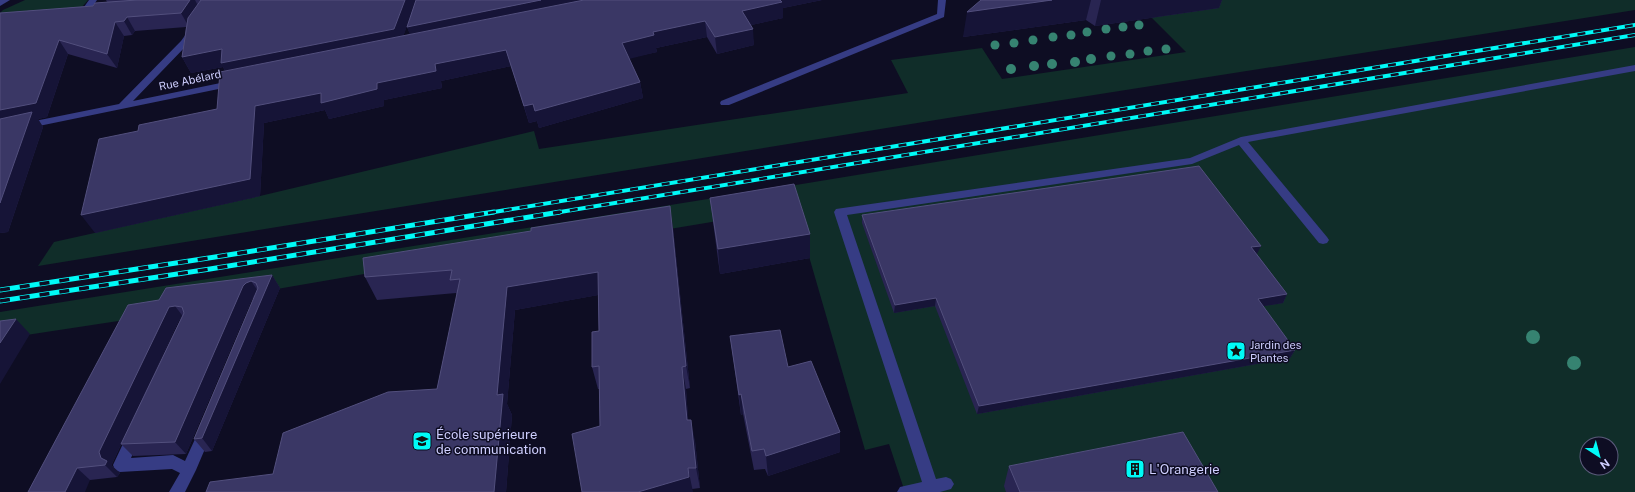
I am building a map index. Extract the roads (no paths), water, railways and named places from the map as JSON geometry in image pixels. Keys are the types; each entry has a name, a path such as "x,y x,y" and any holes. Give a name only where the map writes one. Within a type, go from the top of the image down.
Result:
{"street":[{"path":"0,3 6,0"},
{"path":"93,0 79,15 98,13"},
{"path":"725,104 940,15 942,0"},
{"path":"122,106 184,43 197,24"},
{"path":"905,492 939,485 840,212 1192,161 1241,140 1635,68"},
{"name":"Rue Abélard","path":"0,131 247,80"},
{"path":"1241,140 1323,240"},
{"path":"177,492 189,470 210,418"},
{"path":"139,423 120,465 173,462 189,470"}],"railway":[{"path":"488,213 1635,25"},
{"path":"554,213 1635,35"},
{"path":"0,290 494,212"},
{"path":"0,301 210,269 560,212"}],"place":[{"name":"Jardin des Plantes","path":"1236,351"},
{"name":"École supérieure de communication","path":"422,441"},
{"name":"L'Orangerie","path":"1135,469"}]}
